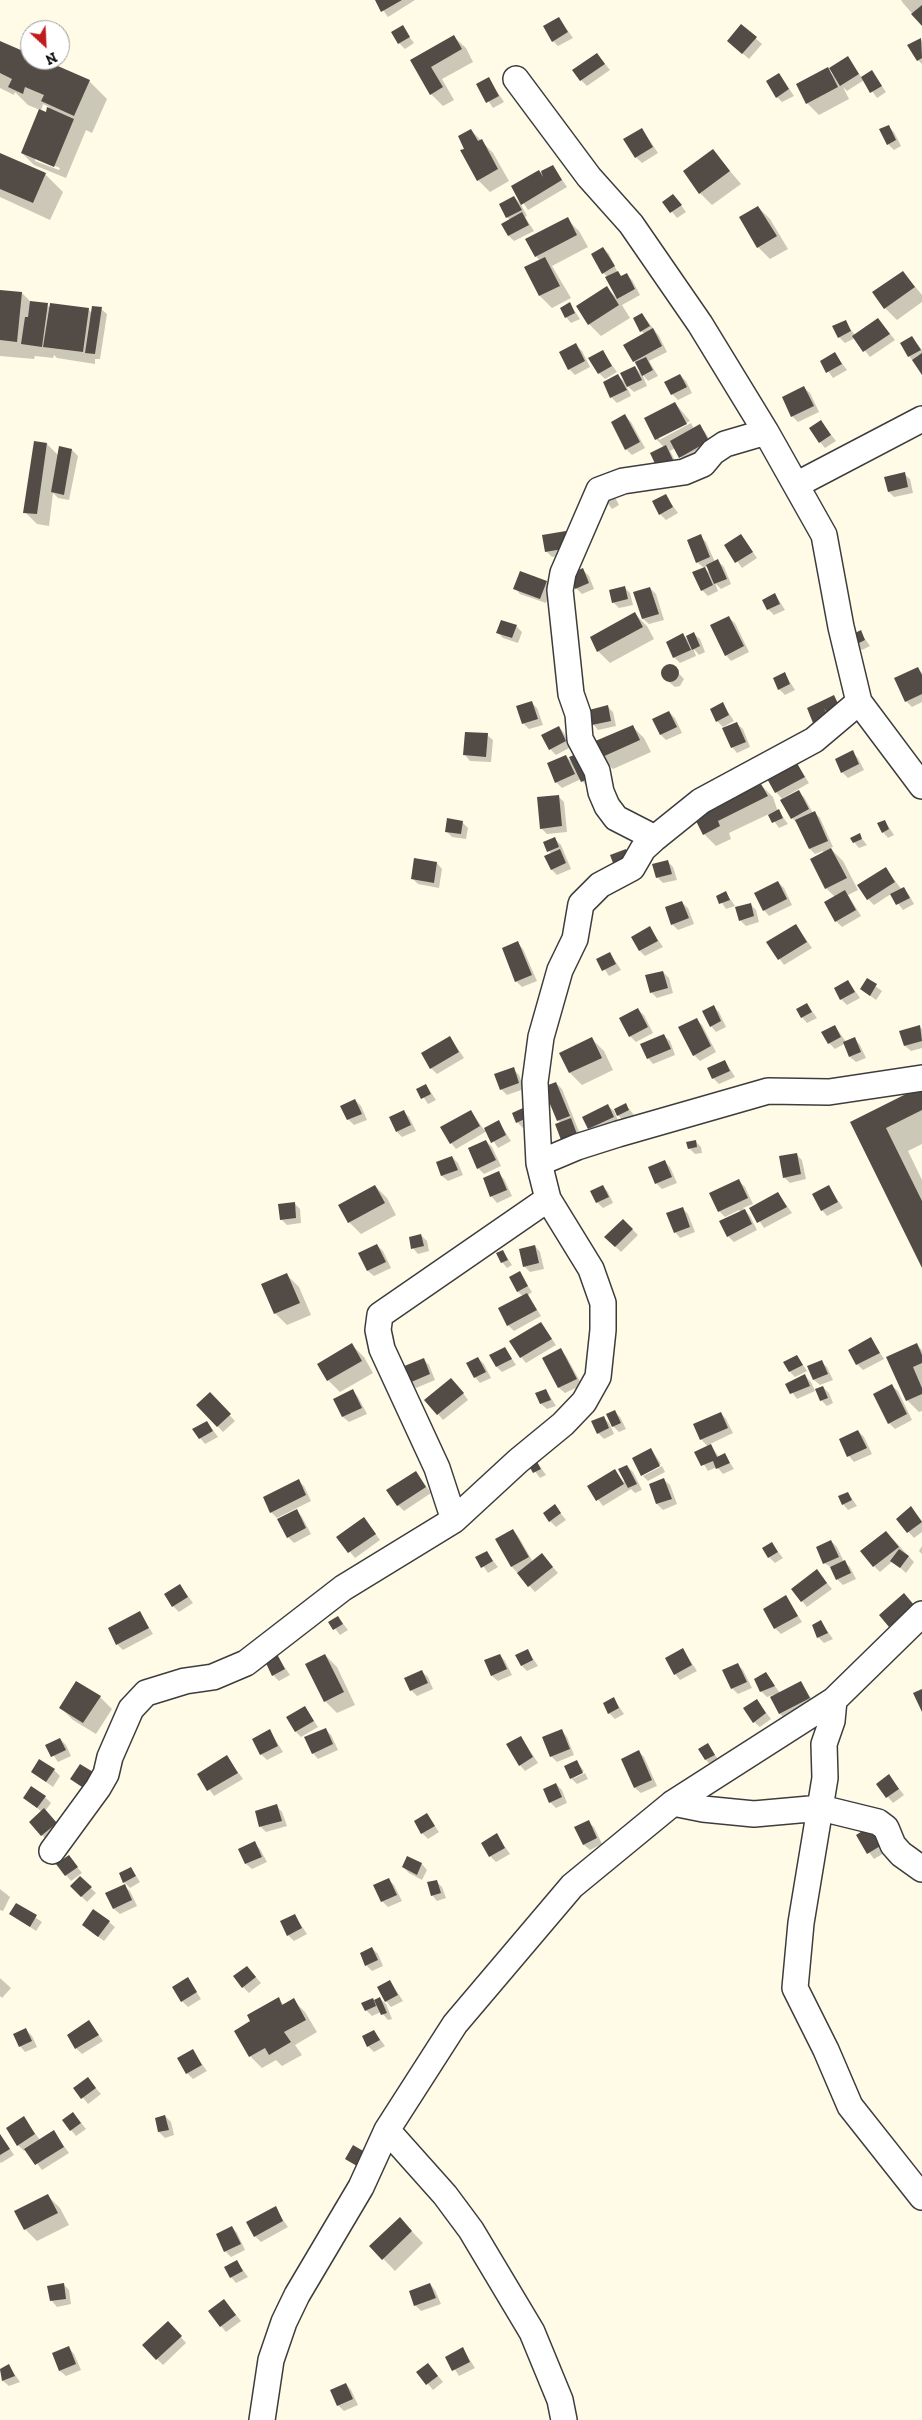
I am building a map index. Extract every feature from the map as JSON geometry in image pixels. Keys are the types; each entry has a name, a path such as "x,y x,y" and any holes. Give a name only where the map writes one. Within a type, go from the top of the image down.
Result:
{"street":[{"path":"516,79 590,177 631,224 700,324 766,432 824,536 841,627 859,702 922,786"},
{"path":"796,485 922,418"},
{"path":"656,838 616,818 607,806 601,792 597,771 580,739 578,714 572,694 560,590 563,573 599,490 623,481 684,472 703,464 713,452 725,444 766,432"},
{"path":"52,1852 98,1788 106,1774 110,1757 131,1709 146,1693 185,1681 213,1677 246,1663 343,1588 454,1520 518,1461 563,1424 584,1402 598,1377 603,1330 603,1303 591,1270 548,1199 539,1163 535,1082 541,1037 560,970 575,939 581,904 600,885 632,868 643,849 701,802 814,740 859,702"},
{"path":"539,1163 577,1147 618,1134 768,1091 829,1092 922,1078"},
{"path":"454,1520 437,1468 382,1349 378,1330 380,1315 407,1295 478,1250 548,1199"},
{"path":"262,2420 271,2360 284,2322 297,2295 361,2186 387,2130 455,2024 572,1886 673,1803 834,1700 922,1614"},
{"path":"834,1700 832,1721 824,1744 825,1778 802,1923 795,1988 826,2050 850,2106 922,2197"},
{"path":"673,1803 703,1809 754,1814 821,1808 878,1822 886,1828 893,1845 901,1854 922,1869"},
{"path":"387,2130 438,2187 471,2230 532,2332 560,2400 564,2420"}],"building":[{"path":"375,0 402,0 381,12"},
{"path":"922,5 922,26 911,14"},
{"path":"559,17 568,32 552,42 543,26"},
{"path":"741,24 757,37 742,54 727,41"},
{"path":"403,25 410,37 398,44 391,32"},
{"path":"454,35 462,49 431,67 443,87 430,95 410,60"},
{"path":"921,38 922,58 917,61 907,45"},
{"path":"0,41 20,50 20,70 67,70 90,80 74,116 41,101 44,95 25,87 23,94 8,87 12,79 0,73"},
{"path":"597,53 605,64 580,81 572,70"},
{"path":"848,56 859,74 840,86 829,68"},
{"path":"828,67 838,87 806,104 796,84"},
{"path":"872,70 882,86 870,93 861,77"},
{"path":"779,73 789,89 776,98 766,81"},
{"path":"489,77 499,96 486,103 476,84"},
{"path":"47,107 74,119 54,167 21,153 39,109 46,112"},
{"path":"889,125 896,140 887,145 879,129"},
{"path":"642,128 653,147 635,158 623,139"},
{"path":"471,129 478,141 482,139 498,169 477,181 460,150 464,149 458,136"},
{"path":"713,149 730,171 699,194 683,171"},
{"path":"0,153 46,173 33,203 0,189"},
{"path":"553,165 562,180 521,205 511,186 539,170 543,177 541,171"},
{"path":"673,194 682,205 670,213 662,202"},
{"path":"514,196 522,210 506,218 499,204"},
{"path":"758,206 777,236 757,248 739,217"},
{"path":"522,212 529,225 508,236 501,224"},
{"path":"568,217 577,235 535,257 525,239"},
{"path":"603,247 615,266 602,274 591,254"},
{"path":"545,257 560,286 539,296 524,267"},
{"path":"618,271 621,276 627,273 635,289 617,299 605,277"},
{"path":"903,271 915,287 884,309 872,292"},
{"path":"607,286 619,305 588,325 576,306"},
{"path":"0,290 22,292 17,342 0,340"},
{"path":"30,301 48,303 42,347 21,344 25,317 28,317"},
{"path":"570,302 575,313 565,318 560,308"},
{"path":"50,303 89,308 83,352 43,347"},
{"path":"92,306 102,307 95,354 85,353"},
{"path":"642,313 650,326 640,332 633,318"},
{"path":"878,318 890,334 863,352 852,336"},
{"path":"846,320 851,331 838,338 832,326"},
{"path":"653,328 662,346 633,362 623,345"},
{"path":"912,336 921,350 908,357 900,343"},
{"path":"576,343 585,361 568,370 559,352"},
{"path":"603,350 612,366 598,374 588,358"},
{"path":"835,352 842,364 826,373 820,361"},
{"path":"922,353 922,375 912,360"},
{"path":"646,357 653,370 642,376 635,362"},
{"path":"635,366 642,380 627,387 620,373"},
{"path":"618,374 627,390 610,398 603,382"},
{"path":"680,374 687,387 671,395 664,382"},
{"path":"804,386 814,406 791,417 782,397"},
{"path":"675,402 687,424 655,440 644,418"},
{"path":"625,414 640,442 625,450 611,422"},
{"path":"821,420 831,435 819,443 809,428"},
{"path":"700,424 709,441 679,458 670,441"},
{"path":"34,441 47,443 37,514 23,513"},
{"path":"666,445 674,462 658,470 650,453"},
{"path":"59,446 72,449 64,495 51,492"},
{"path":"905,472 908,487 888,492 884,477"},
{"path":"666,494 673,507 659,515 652,501"},
{"path":"566,531 569,548 545,552 542,535"},
{"path":"701,534 710,557 696,563 687,540"},
{"path":"741,534 753,552 735,563 724,545"},
{"path":"718,559 727,579 714,584 706,565"},
{"path":"705,567 713,585 701,591 692,572"},
{"path":"583,568 589,583 575,589 569,574"},
{"path":"520,571 547,581 540,599 513,589"},
{"path":"625,586 628,599 612,603 609,590"},
{"path":"650,587 659,614 642,619 633,592"},
{"path":"775,593 780,604 767,610 762,600"},
{"path":"635,612 643,627 597,652 590,637"},
{"path":"729,616 744,646 725,656 710,625"},
{"path":"501,620 517,625 512,638 496,633"},
{"path":"861,630 865,640 855,645 851,635"},
{"path":"694,632 700,646 692,650 686,636"},
{"path":"683,633 691,650 673,658 666,642"},
{"path":"670,664 676,667 679,673 676,679 670,682 664,679 661,673 664,667"},
{"path":"918,667 922,675 922,694 905,702 894,678"},
{"path":"785,672 790,684 778,690 773,678"},
{"path":"834,695 841,710 829,716 824,708 828,716 813,723 807,708"},
{"path":"532,701 538,719 522,724 516,706"},
{"path":"723,702 729,715 716,722 710,709"},
{"path":"608,705 611,721 592,725 589,710"},
{"path":"669,711 677,727 660,735 652,719"},
{"path":"737,722 746,742 731,748 722,728"},
{"path":"633,725 640,740 600,758 593,742"},
{"path":"559,726 566,741 549,750 541,735"},
{"path":"465,732 488,733 486,757 463,755"},
{"path":"853,750 859,764 841,773 835,759"},
{"path":"584,751 595,776 581,782 569,757"},
{"path":"566,755 575,774 555,783 547,763"},
{"path":"794,758 805,777 775,793 765,775"},
{"path":"761,784 768,796 718,821 720,826 703,835 694,817"},
{"path":"799,790 809,809 791,819 780,800"},
{"path":"559,795 562,826 540,829 537,797"},
{"path":"779,809 783,818 772,823 768,815"},
{"path":"815,811 828,841 809,849 795,820"},
{"path":"447,818 463,821 461,834 445,832"},
{"path":"885,820 889,829 882,833 877,823"},
{"path":"860,833 862,839 853,843 850,838"},
{"path":"555,837 559,847 547,852 543,842"},
{"path":"831,848 847,878 825,889 810,859"},
{"path":"560,849 566,863 551,870 544,856"},
{"path":"626,849 632,864 616,871 610,855"},
{"path":"414,858 437,862 434,883 411,879"},
{"path":"668,860 672,874 656,878 652,864"},
{"path":"886,867 895,882 867,900 857,885"},
{"path":"778,881 787,899 763,911 754,893"},
{"path":"904,887 910,898 896,905 890,894"},
{"path":"845,890 856,910 835,922 824,902"},
{"path":"726,891 730,900 719,904 716,896"},
{"path":"682,901 689,918 671,925 665,907"},
{"path":"751,903 754,916 739,921 735,907"},
{"path":"796,924 807,942 778,960 766,942"},
{"path":"650,926 658,941 639,951 631,937"},
{"path":"518,941 532,975 515,982 502,948"},
{"path":"610,952 616,964 602,971 596,959"},
{"path":"663,971 668,988 650,993 645,975"},
{"path":"867,978 877,984 870,996 860,989"},
{"path":"848,980 855,992 840,1000 834,988"},
{"path":"807,1003 812,1012 801,1018 796,1009"},
{"path":"714,1005 721,1021 710,1027 702,1011"},
{"path":"638,1008 648,1027 629,1037 619,1018"},
{"path":"697,1018 711,1046 693,1056 678,1027"},
{"path":"835,1025 841,1037 828,1044 821,1032"},
{"path":"920,1025 922,1041 904,1046 899,1031"},
{"path":"664,1034 671,1049 647,1059 640,1044"},
{"path":"450,1036 459,1052 430,1069 421,1053"},
{"path":"592,1037 602,1058 569,1073 559,1053"},
{"path":"855,1037 861,1052 849,1057 843,1042"},
{"path":"725,1060 730,1071 712,1079 707,1068"},
{"path":"514,1067 519,1083 500,1090 494,1074"},
{"path":"556,1082 570,1116 557,1121 543,1087"},
{"path":"426,1084 431,1094 421,1099 416,1089"},
{"path":"922,1086 922,1110 886,1128 922,1201 922,1268 850,1122"},
{"path":"355,1099 362,1114 347,1120 340,1106"},
{"path":"626,1103 629,1110 617,1116 614,1109"},
{"path":"608,1104 614,1117 588,1129 582,1117"},
{"path":"523,1108 527,1118 516,1123 512,1113"},
{"path":"404,1110 411,1125 396,1132 389,1117"},
{"path":"471,1110 480,1126 450,1144 440,1127"},
{"path":"571,1118 577,1134 561,1140 555,1124"},
{"path":"499,1120 506,1135 491,1143 484,1128"},
{"path":"486,1140 496,1160 477,1169 468,1148"},
{"path":"696,1140 697,1147 688,1149 686,1142"},
{"path":"797,1153 801,1174 783,1178 779,1156"},
{"path":"452,1156 458,1170 441,1176 436,1162"},
{"path":"665,1160 672,1177 655,1184 648,1167"},
{"path":"499,1171 507,1190 490,1197 483,1178"},
{"path":"739,1179 748,1198 718,1212 709,1193"},
{"path":"375,1185 385,1203 348,1223 338,1205"},
{"path":"603,1185 609,1197 596,1203 590,1191"},
{"path":"829,1185 838,1202 821,1211 812,1194"},
{"path":"778,1192 787,1207 757,1223 749,1208"},
{"path":"295,1202 296,1218 280,1220 278,1204"},
{"path":"683,1207 690,1227 674,1233 666,1213"},
{"path":"745,1209 752,1224 727,1237 719,1221"},
{"path":"623,1219 633,1229 615,1247 604,1237"},
{"path":"421,1234 424,1246 411,1249 409,1237"},
{"path":"377,1244 386,1262 367,1271 358,1253"},
{"path":"535,1245 539,1263 523,1267 519,1249"},
{"path":"503,1250 508,1260 501,1263 496,1253"},
{"path":"520,1271 528,1286 517,1292 509,1277"},
{"path":"287,1273 300,1303 274,1314 261,1284"},
{"path":"527,1293 537,1310 507,1326 498,1308"},
{"path":"541,1322 552,1339 520,1358 509,1341"},
{"path":"871,1337 880,1353 856,1365 848,1350"},
{"path":"352,1343 362,1361 327,1381 317,1364"},
{"path":"917,1343 922,1355 922,1363 913,1367 922,1388 922,1394 906,1401 886,1357"},
{"path":"505,1347 512,1359 496,1367 489,1355"},
{"path":"561,1348 577,1379 558,1388 542,1358"},
{"path":"797,1355 803,1365 789,1372 783,1362"},
{"path":"478,1357 486,1372 474,1378 466,1363"},
{"path":"424,1358 430,1374 409,1383 402,1367"},
{"path":"822,1360 828,1374 813,1380 807,1366"},
{"path":"805,1374 810,1386 790,1394 785,1384"},
{"path":"451,1378 464,1393 437,1415 424,1400"},
{"path":"892,1384 907,1414 888,1424 873,1394"},
{"path":"823,1386 828,1398 820,1401 815,1389"},
{"path":"353,1389 362,1408 342,1417 333,1399"},
{"path":"546,1389 551,1400 540,1404 535,1393"},
{"path":"210,1392 231,1414 217,1427 196,1405"},
{"path":"615,1410 621,1423 612,1427 606,1414"},
{"path":"721,1412 728,1428 700,1440 693,1424"},
{"path":"604,1416 609,1428 597,1434 591,1421"},
{"path":"207,1421 213,1431 199,1439 192,1429"},
{"path":"858,1430 867,1448 847,1457 839,1439"},
{"path":"711,1444 717,1457 725,1453 730,1463 716,1469 713,1461 701,1466 694,1452"},
{"path":"651,1448 660,1466 641,1476 632,1458"},
{"path":"536,1460 541,1469 533,1473 528,1464"},
{"path":"627,1465 637,1484 628,1488 618,1469"},
{"path":"615,1469 624,1484 596,1501 587,1486"},
{"path":"416,1471 426,1487 397,1506 386,1490"},
{"path":"664,1478 672,1499 656,1504 649,1484"},
{"path":"299,1479 306,1495 270,1513 263,1497"},
{"path":"848,1492 852,1500 842,1505 838,1496"},
{"path":"555,1504 561,1513 549,1522 543,1513"},
{"path":"911,1506 922,1522 907,1533 896,1519"},
{"path":"297,1509 306,1528 287,1538 277,1519"},
{"path":"364,1517 376,1534 348,1553 336,1537"},
{"path":"513,1529 529,1557 511,1567 495,1539"},
{"path":"886,1531 899,1547 873,1567 860,1551"},
{"path":"831,1540 839,1557 823,1564 816,1547"},
{"path":"772,1542 778,1552 768,1558 762,1548"},
{"path":"899,1549 909,1556 900,1568 890,1561"},
{"path":"487,1551 493,1561 481,1568 475,1557"},
{"path":"542,1553 553,1567 528,1587 517,1573"},
{"path":"845,1560 851,1573 836,1580 830,1567"},
{"path":"817,1569 827,1583 801,1602 791,1589"},
{"path":"180,1584 188,1597 172,1607 164,1594"},
{"path":"904,1593 914,1605 889,1627 879,1615"},
{"path":"786,1595 798,1616 774,1629 763,1609"},
{"path":"140,1611 149,1628 116,1645 108,1628"},
{"path":"338,1616 343,1624 333,1630 328,1622"},
{"path":"821,1620 828,1633 817,1638 812,1625"},
{"path":"683,1648 692,1665 674,1675 665,1658"},
{"path":"528,1649 533,1660 521,1666 515,1655"},
{"path":"277,1654 285,1669 272,1676 265,1661"},
{"path":"325,1654 344,1692 324,1702 305,1664"},
{"path":"500,1654 507,1669 491,1676 484,1660"},
{"path":"738,1663 747,1682 731,1689 722,1670"},
{"path":"422,1670 428,1683 410,1691 404,1678"},
{"path":"766,1672 775,1686 760,1692 754,1679"},
{"path":"76,1681 101,1696 83,1723 59,1708"},
{"path":"801,1681 810,1698 779,1714 770,1697"},
{"path":"922,1689 922,1712 913,1693"},
{"path":"614,1697 619,1708 608,1714 603,1703"},
{"path":"757,1699 766,1713 753,1723 743,1708"},
{"path":"305,1706 314,1721 295,1732 286,1717"},
{"path":"326,1728 333,1744 312,1754 304,1737"},
{"path":"270,1729 278,1746 260,1755 252,1739"},
{"path":"562,1729 570,1749 550,1757 542,1737"},
{"path":"521,1736 533,1757 519,1766 506,1744"},
{"path":"60,1738 66,1750 51,1757 45,1745"},
{"path":"708,1743 715,1755 705,1760 698,1749"},
{"path":"639,1750 652,1780 634,1788 621,1759"},
{"path":"227,1755 238,1773 207,1791 197,1774"},
{"path":"39,1759 55,1769 46,1782 31,1772"},
{"path":"577,1760 583,1773 570,1779 564,1766"},
{"path":"80,1764 98,1775 88,1791 70,1779"},
{"path":"889,1774 899,1789 886,1798 876,1784"},
{"path":"556,1783 562,1797 549,1803 543,1789"},
{"path":"31,1786 46,1796 37,1808 23,1798"},
{"path":"277,1804 282,1821 259,1827 255,1811"},
{"path":"44,1808 57,1823 41,1836 29,1822"},
{"path":"427,1813 435,1826 421,1834 414,1821"},
{"path":"589,1820 597,1838 583,1845 574,1827"},
{"path":"875,1823 887,1842 867,1854 856,1835"},
{"path":"497,1833 505,1848 489,1857 481,1843"},
{"path":"255,1841 262,1857 245,1864 238,1849"},
{"path":"69,1855 78,1867 65,1876 56,1864"},
{"path":"407,1856 422,1863 417,1875 402,1867"},
{"path":"131,1867 136,1876 123,1883 119,1873"},
{"path":"80,1876 92,1887 81,1897 70,1886"},
{"path":"389,1878 397,1895 381,1902 373,1885"},
{"path":"437,1880 441,1893 431,1896 427,1882"},
{"path":"125,1884 132,1900 113,1909 105,1893"},
{"path":"16,1903 37,1915 30,1927 9,1914"},
{"path":"93,1909 110,1921 98,1937 82,1925"},
{"path":"295,1914 302,1928 287,1936 280,1921"},
{"path":"372,1947 378,1960 365,1966 360,1953"},
{"path":"247,1966 256,1977 242,1988 233,1976"},
{"path":"188,1977 197,1992 181,2002 172,1987"},
{"path":"390,1980 398,1995 385,2002 377,1987"},
{"path":"279,1997 282,2005 294,1998 306,2020 284,2032 291,2042 269,2055 265,2048 249,2057 234,2031 250,2021 247,2015"},
{"path":"380,1997 387,2013 381,2015 374,2000"},
{"path":"373,1998 376,2006 365,2011 361,2003"},
{"path":"89,2020 99,2035 75,2049 67,2035"},
{"path":"26,2028 32,2041 19,2047 13,2034"},
{"path":"374,2030 380,2040 367,2047 362,2036"},
{"path":"193,2049 202,2065 186,2074 177,2058"},
{"path":"88,2077 96,2088 81,2099 73,2088"},
{"path":"73,2112 81,2123 70,2131 62,2120"},
{"path":"165,2115 169,2130 158,2132 155,2118"},
{"path":"24,2116 35,2134 17,2146 6,2128"},
{"path":"54,2130 64,2147 35,2165 24,2149"},
{"path":"0,2134 10,2149 0,2155"},
{"path":"353,2145 370,2155 362,2169 345,2159"},
{"path":"48,2194 58,2213 24,2230 14,2211"},
{"path":"276,2206 283,2221 254,2237 246,2222"},
{"path":"400,2217 412,2231 382,2260 369,2246"},
{"path":"232,2226 241,2244 224,2252 216,2234"},
{"path":"237,2260 243,2271 230,2278 224,2267"},
{"path":"64,2283 66,2299 50,2301 47,2286"},
{"path":"430,2283 436,2298 414,2306 409,2291"},
{"path":"224,2299 236,2315 220,2327 208,2311"},
{"path":"168,2321 182,2336 156,2360 142,2345"},
{"path":"69,2346 76,2364 59,2371 52,2353"},
{"path":"463,2347 470,2362 452,2371 445,2357"},
{"path":"428,2363 438,2376 426,2385 416,2372"},
{"path":"9,2364 15,2376 2,2381 0,2369"},
{"path":"346,2383 353,2399 337,2406 330,2390"}]}
